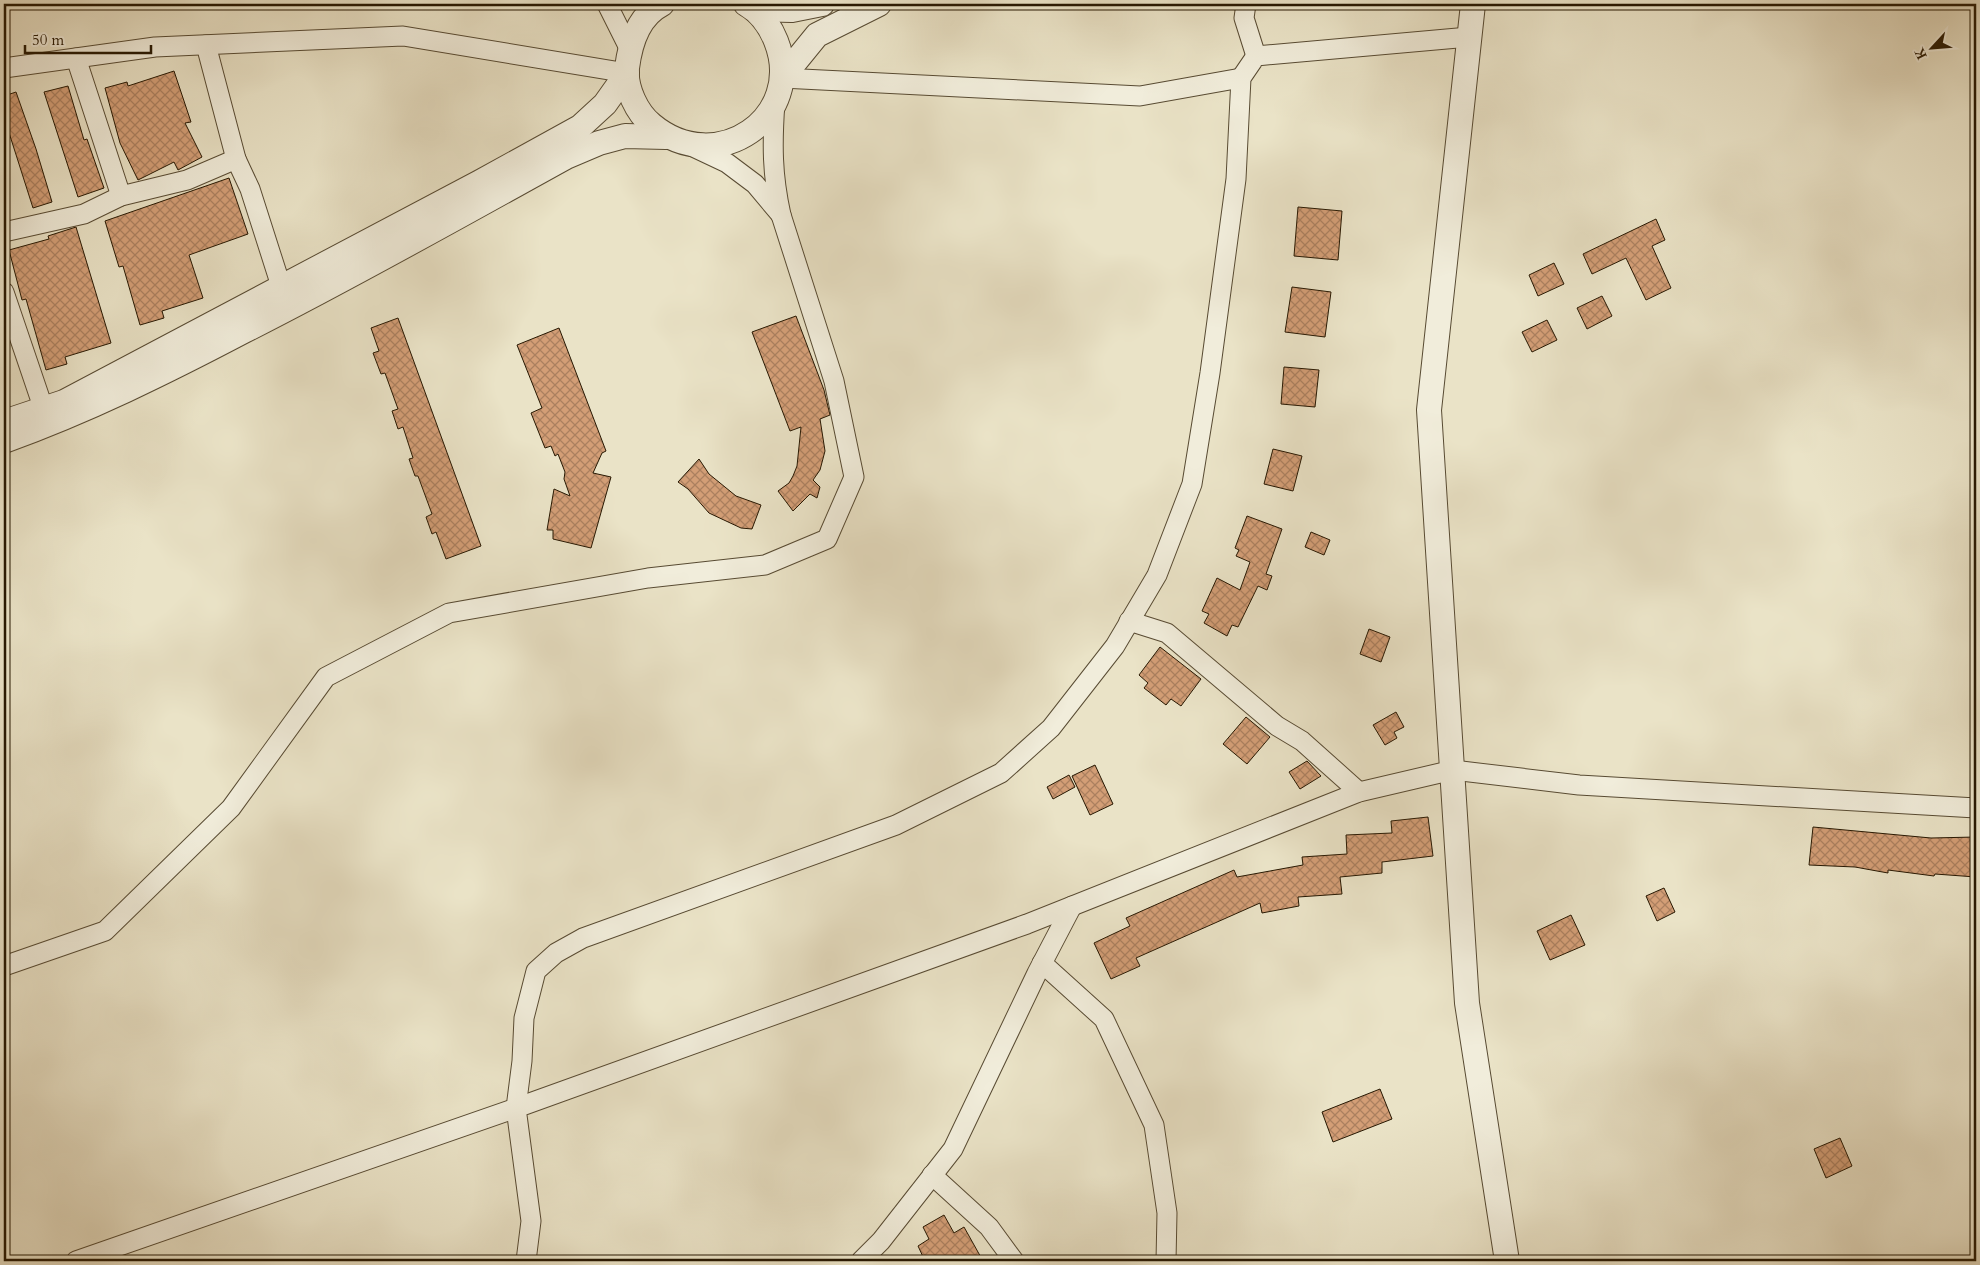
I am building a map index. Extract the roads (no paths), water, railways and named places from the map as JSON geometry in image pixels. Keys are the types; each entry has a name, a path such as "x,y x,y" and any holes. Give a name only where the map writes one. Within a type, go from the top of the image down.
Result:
{"street":[{"path":"607,4 629,48"},
{"path":"662,4 640,24 629,48 626,73 632,98 646,120 666,137"},
{"path":"750,6 792,10 822,4"},
{"path":"782,78 817,35 879,4"},
{"path":"1246,4 1244,18 1256,56"},
{"path":"1473,4 1429,410 1467,1003 1508,1261"},
{"path":"4,966 105,931 231,808 326,677 449,613 648,578 765,565 827,539 854,477 834,381 781,215 773,179 772,140 775,102 782,78 780,52 771,28 750,6"},
{"path":"4,68 155,47 403,36 626,73"},
{"path":"1256,56 1469,37"},
{"path":"206,45 236,158 250,190 281,286"},
{"path":"526,1261 531,1221 516,1108 522,1061 524,1018 536,971 556,953 583,938 896,825 1001,774 1051,728 1115,646 1156,575 1192,484 1210,373 1236,179 1241,78 1256,56"},
{"path":"76,58 120,196"},
{"path":"4,422 64,402 480,182 580,126 605,104 626,73"},
{"path":"782,78 1140,96 1241,78"},
{"path":"690,146 715,146 740,139 760,124 775,102"},
{"path":"4,440 50,424 145,382 334,285 566,157 599,143 625,136 666,137 690,146 727,163 755,184 781,215"},
{"path":"4,232 84,214 120,196 186,180 236,158"},
{"path":"4,292 44,410"},
{"path":"1129,621 1167,633 1277,726 1302,741 1359,792"},
{"path":"76,1261 783,1013 1072,906 1359,792 1453,770 1579,785 1976,808"},
{"path":"861,1261 881,1241 953,1149 1042,963 1072,906"},
{"path":"1042,963 1104,1020 1154,1125 1167,1213 1166,1261"},
{"path":"932,1175 989,1227 1014,1261"}]}
